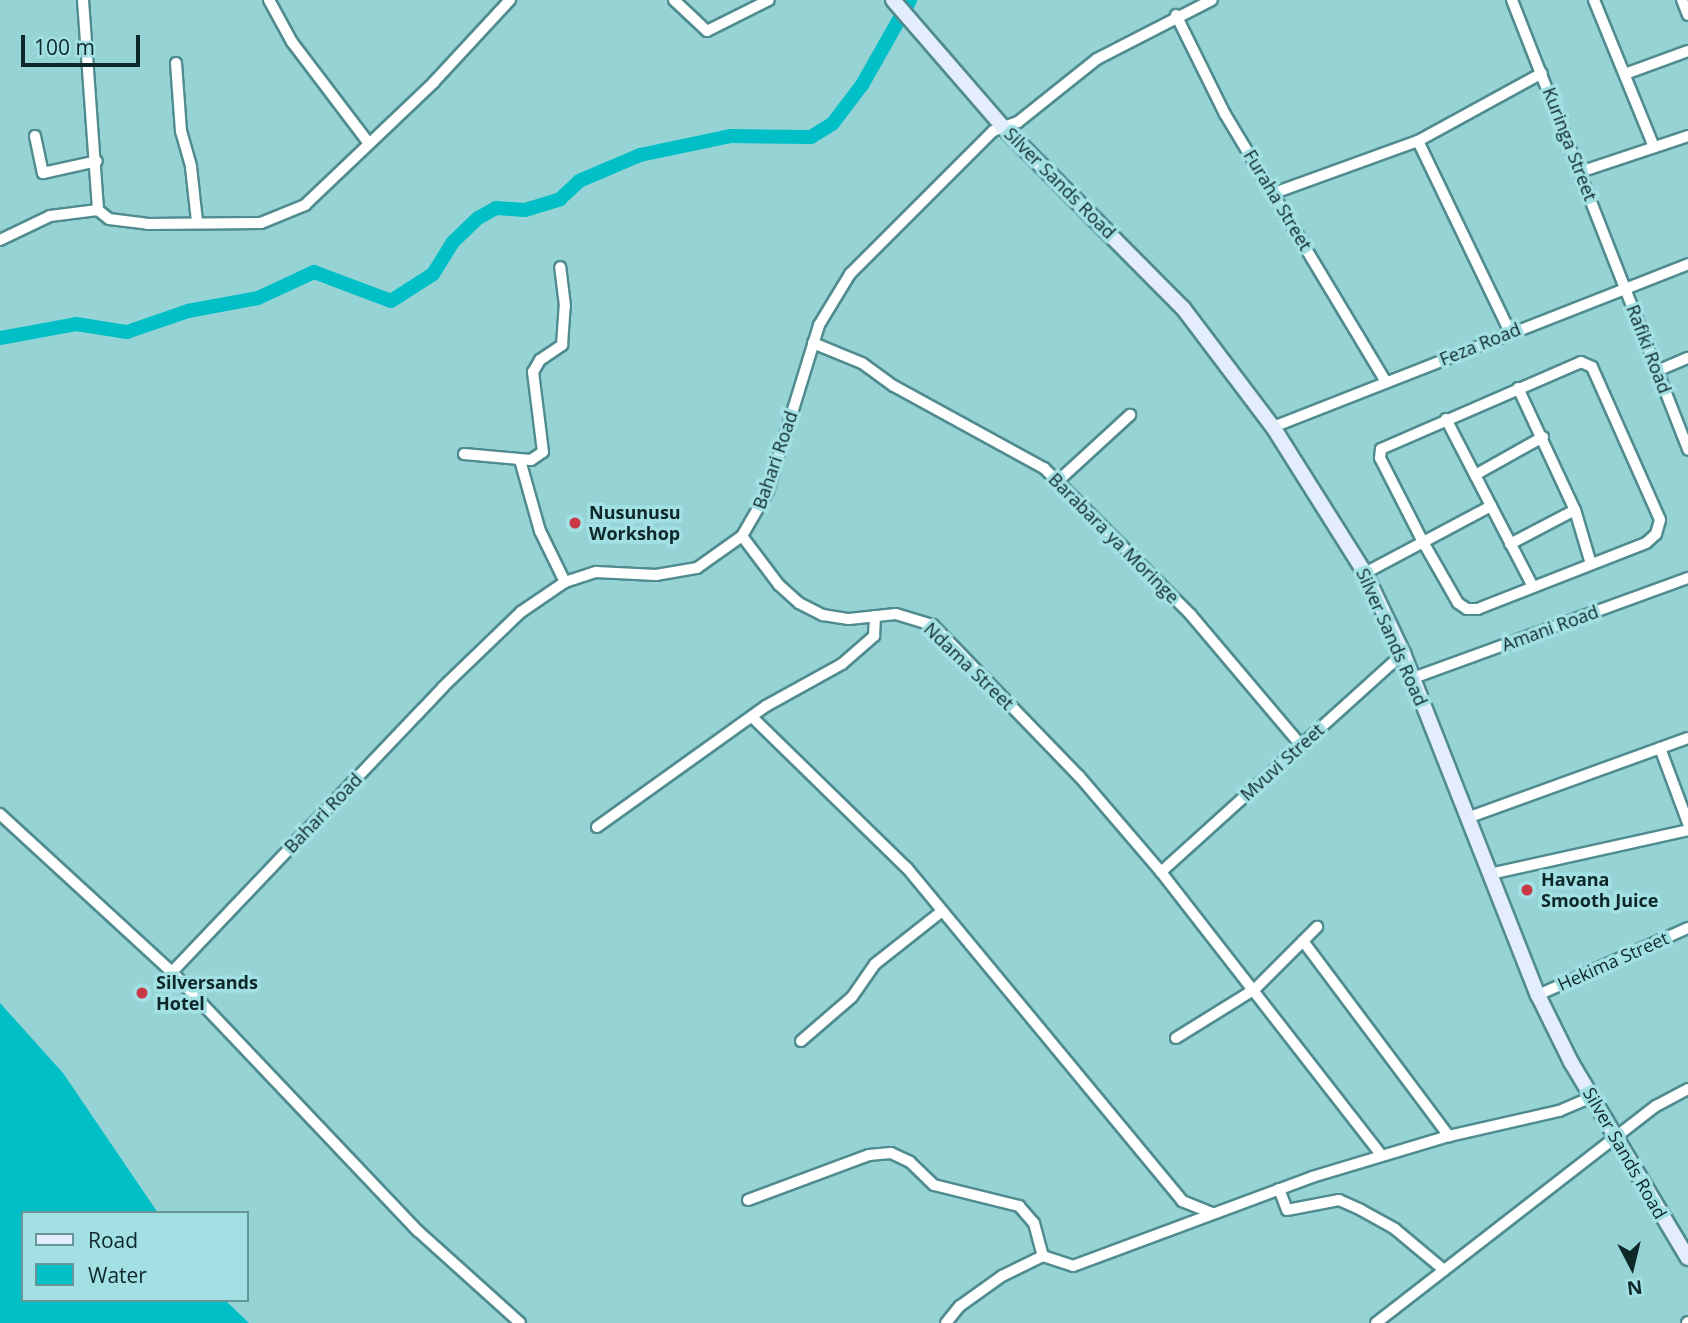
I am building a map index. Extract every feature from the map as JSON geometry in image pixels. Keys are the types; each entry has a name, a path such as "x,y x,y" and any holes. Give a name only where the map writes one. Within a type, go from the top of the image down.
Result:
{"street":[{"path":"83,0 97,161 98,210"},
{"path":"269,0 292,42 368,142"},
{"path":"0,240 50,216 98,210 109,219 147,223 261,223 286,216 305,205 368,142 434,82 510,0"},
{"path":"674,0 707,31 769,0"},
{"name":"Silver Sands Road","path":"893,0 1004,128 1183,308 1273,428 1366,573 1403,653 1538,995 1615,1138 1688,1258"},
{"name":"Bahari Road","path":"172,972 469,661 521,612 565,582 596,572 656,575 697,568 742,536 768,491 813,343 832,298 850,274 993,131 1018,122 1097,59 1176,15 1212,0"},
{"name":"Kuringa Street","path":"1512,0 1626,288"},
{"path":"1594,0 1654,147"},
{"path":"1682,0 1688,15"},
{"name":"Furaha Street","path":"1176,15 1205,78 1386,382"},
{"path":"1625,74 1688,51"},
{"path":"176,63 181,131 191,167 197,221"},
{"path":"1274,193 1418,141 1542,73"},
{"path":"34,136 43,173 97,161"},
{"path":"1580,172 1688,136"},
{"path":"1418,141 1510,332"},
{"name":"Feza Road","path":"1273,428 1510,332 1688,264"},
{"path":"464,454 520,460 536,459 545,448 533,372 540,360 562,345 565,306 560,267"},
{"name":"Rafiki Road","path":"1626,288 1688,450"},
{"name":"Barabara ya Moringe","path":"813,343 862,363 894,386 1044,468 1191,615 1301,745"},
{"path":"1657,371 1688,358"},
{"path":"1574,362 1592,367 1660,520 1656,534 1646,543 1533,587 1467,609 1458,603 1423,542 1380,453 1388,443 1518,388 1574,362"},
{"path":"1518,388 1575,510 1591,564"},
{"path":"1058,481 1130,415"},
{"path":"1446,419 1533,587"},
{"path":"1475,475 1543,437"},
{"path":"520,460 540,531 565,582"},
{"path":"1366,573 1491,506"},
{"path":"1510,544 1575,510"},
{"name":"Ndama Street","path":"742,536 759,562 799,603 823,615 915,616 933,625 1079,776 1161,872 1255,989 1381,1155"},
{"name":"Amani Road","path":"1413,678 1688,578"},
{"path":"597,827 751,717 813,683 866,644 875,632 875,616"},
{"name":"Mvuvi Street","path":"1161,872 1403,653"},
{"path":"751,717 855,815 942,911 1182,1201 1217,1213"},
{"path":"1467,818 1688,738"},
{"path":"1660,748 1688,822"},
{"path":"0,814 172,972 418,1231 520,1323"},
{"path":"1490,874 1688,830"},
{"path":"802,1041 852,997 875,964 942,911"},
{"path":"1176,1038 1255,989 1317,927"},
{"name":"Hekima Street","path":"1538,995 1688,928"},
{"path":"1303,941 1448,1136"},
{"path":"1376,1323 1656,1106 1688,1089"},
{"path":"951,1321 960,1306 1002,1276 1043,1256 1073,1266 1089,1263 1279,1189 1381,1155 1448,1136 1559,1111 1592,1097"},
{"path":"748,1200 869,1155 891,1153 910,1161 934,1185 1019,1206 1034,1223 1043,1256"},
{"path":"1279,1189 1287,1210 1339,1200 1361,1210 1395,1229 1444,1270"}],"water":[{"path":"0,1003 63,1073 157,1211 21,1211 21,1302 227,1302 249,1323 0,1323"}],"waterway":[{"path":"0,338 76,324 127,332 188,311 258,298 314,272 391,301 433,274 453,242 478,218 496,208 525,210 560,199 579,181 640,155 730,136 811,137 833,123 862,85 910,0"}],"place":[{"name":"Nusunusu Workshop","path":"575,523"},
{"name":"Havana Smooth Juice","path":"1527,890"},
{"name":"Silversands Hotel","path":"142,993"}]}
